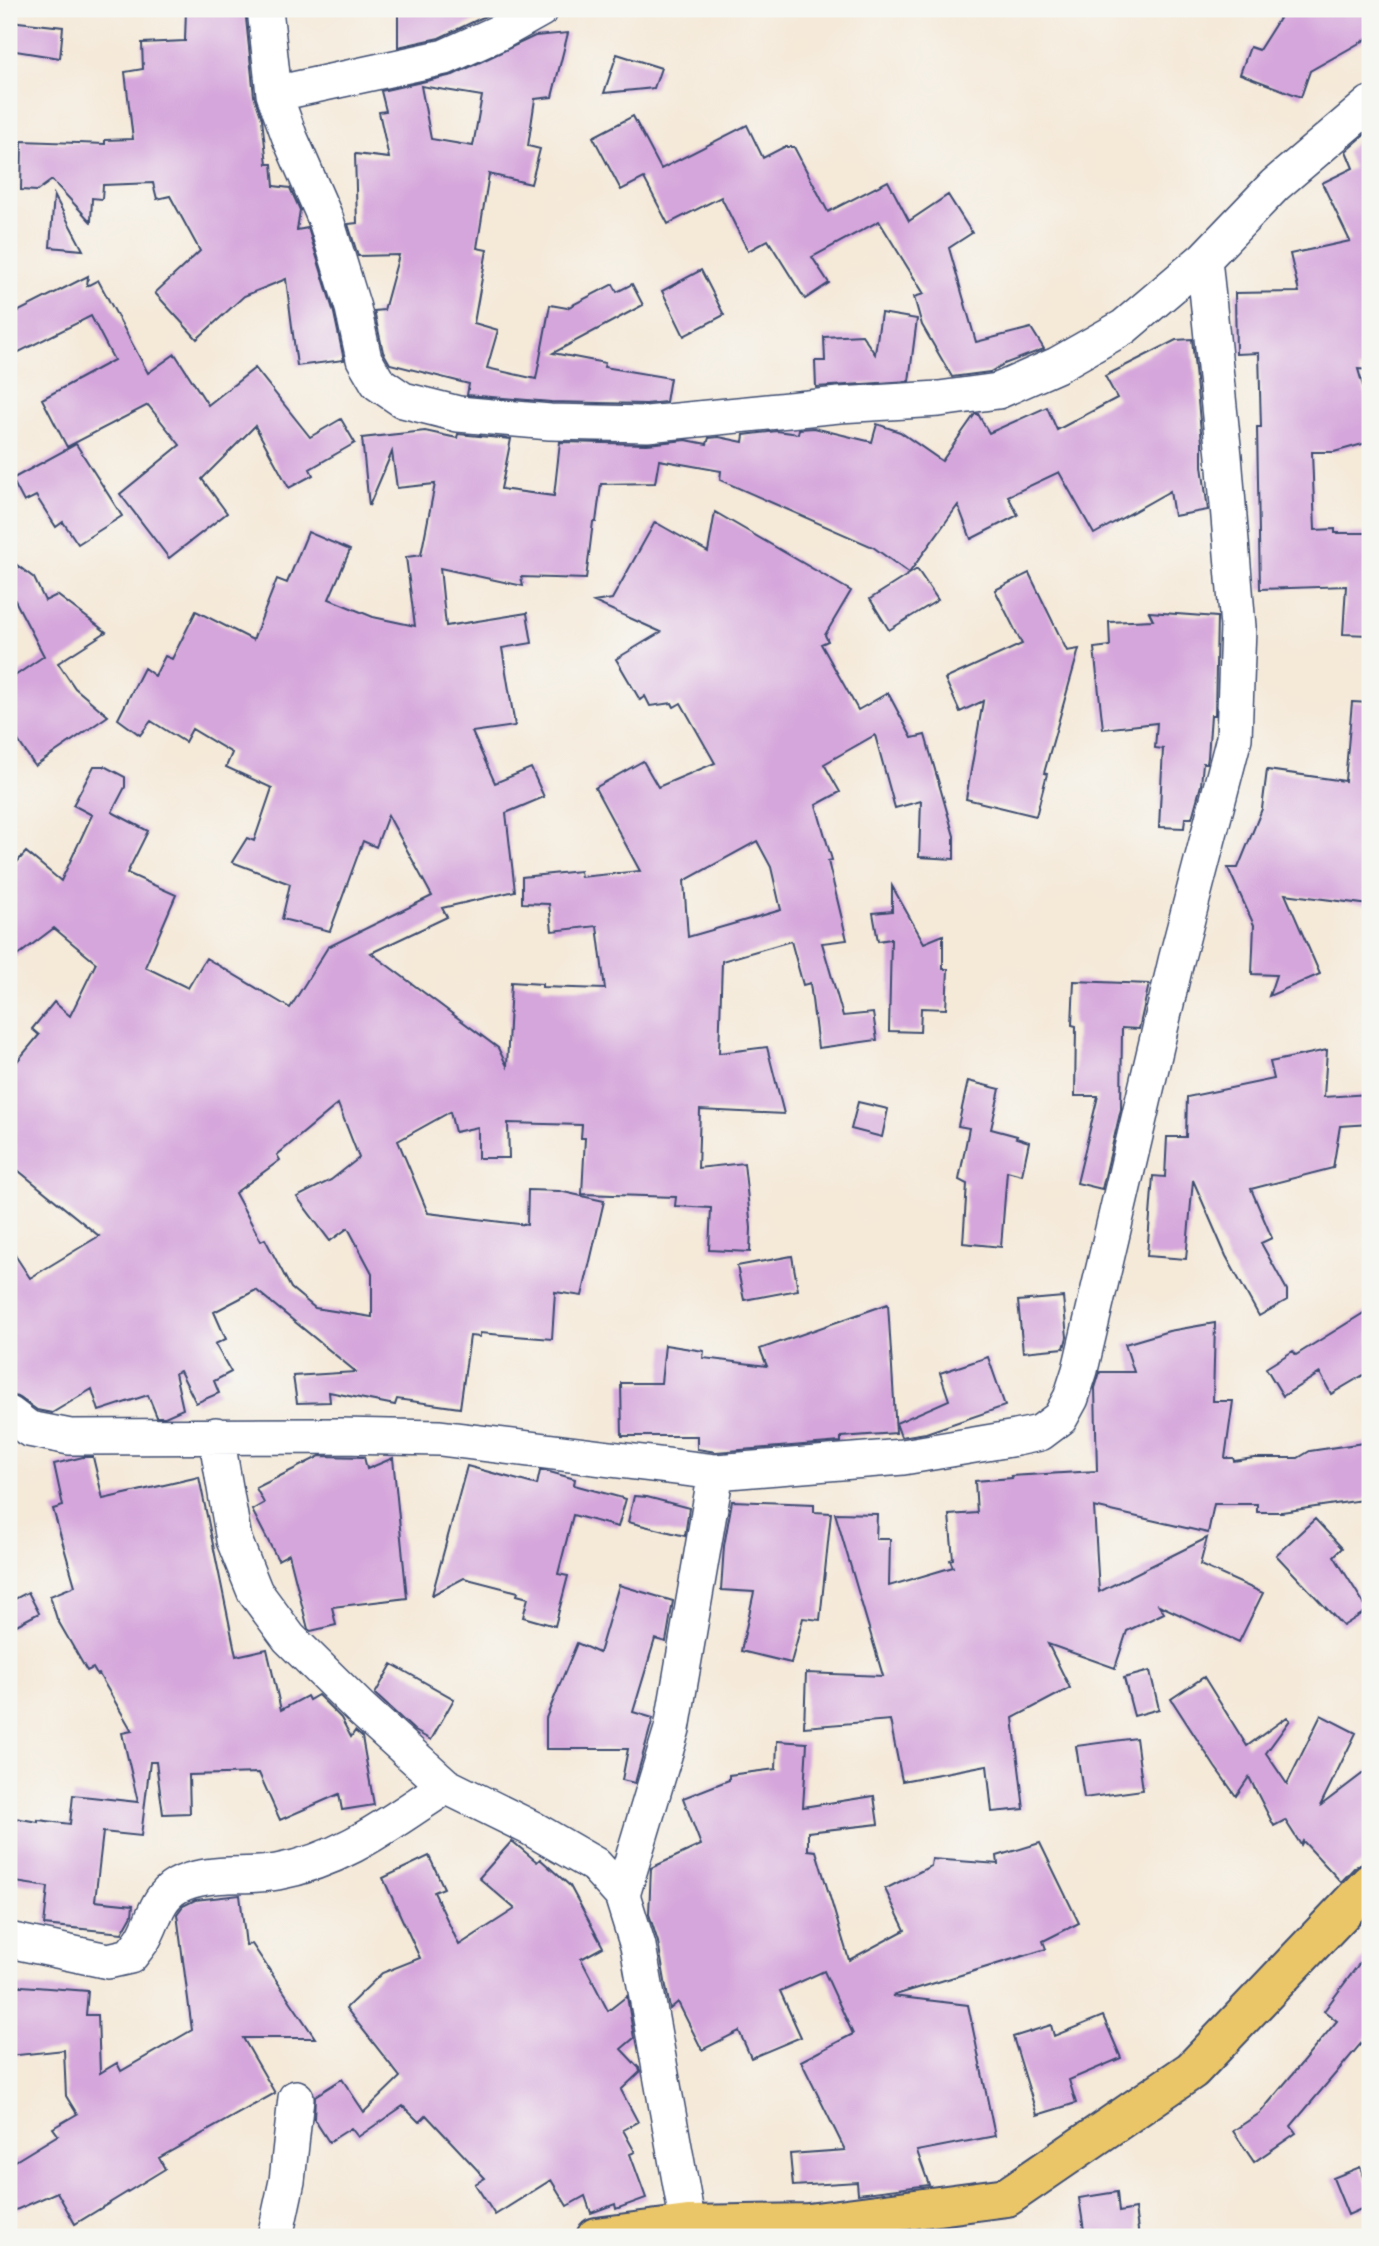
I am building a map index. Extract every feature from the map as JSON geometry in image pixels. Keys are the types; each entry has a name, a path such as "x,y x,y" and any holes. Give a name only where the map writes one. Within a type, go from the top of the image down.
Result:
{"main road":[{"path":"596,2237 688,2225 808,2223 1007,2197 1192,2070 1370,1883"}],"street":[{"path":"265,9 274,94 326,220 353,308 364,359 379,383 403,400 458,414 550,422 647,424 998,391 1057,365 1124,327 1204,259 1275,186 1370,104"},
{"path":"274,94 446,57 541,9"},
{"path":"9,1414 29,1429 70,1437 216,1435 440,1438 716,1472 903,1457 1040,1433 1060,1418 1071,1398 1123,1191 1176,961 1234,738 1238,627 1204,259"},
{"path":"216,1435 234,1540 255,1592 289,1639 446,1786 531,1828 595,1865 622,1895 638,1946 688,2225"},
{"path":"622,1895 672,1729 716,1472"},
{"path":"9,1940 108,1961 130,1956 144,1939 158,1904 175,1887 197,1879 276,1872 328,1859 368,1838 446,1786"},
{"path":"275,2237 287,2181 296,2098"}],"building":[{"path":"186,9 245,9 254,96 262,119 267,164 272,164 274,186 290,188 300,210 297,230 308,228 334,313 344,360 297,366 286,279 244,296 197,339 155,293 200,251 170,196 157,199 153,183 103,185 102,199 92,198 91,222 52,180 37,191 21,190 22,141 105,144 105,140 133,139 125,72 143,69 142,43 185,41"},
{"path":"398,9 493,9 494,12 439,38 398,47"},
{"path":"1285,9 1365,9 1370,18 1370,37 1310,71 1301,97 1240,74 1250,47 1259,50"},
{"path":"9,21 63,27 60,58 9,50"},
{"path":"568,33 552,97 535,99 528,146 540,149 531,184 489,174 477,248 487,250 474,323 498,330 487,368 536,379 550,305 567,308 613,284 617,292 632,284 643,305 553,353 605,363 604,367 670,378 666,402 551,402 467,395 469,384 390,364 383,352 374,311 384,310 399,255 358,256 348,224 357,223 355,154 389,158 379,112 386,111 381,91 453,75 535,36","holes":["421,86 482,96 473,146 431,139"]},
{"path":"617,54 661,68 654,88 604,93"},
{"path":"633,116 661,169 747,125 763,158 784,147 794,147 828,212 888,181 909,221 948,195 972,233 949,248 976,342 1031,328 1044,349 990,372 952,377 922,325 914,297 924,294 879,221 812,257 829,283 805,299 768,240 748,251 721,197 668,224 644,178 621,190 593,137"},
{"path":"1370,130 1370,370 1358,369 1370,410 1370,442 1334,452 1312,452 1315,530 1370,533 1370,635 1343,634 1346,586 1260,589 1257,427 1261,427 1259,353 1236,354 1235,293 1299,292 1290,254 1350,241 1322,183 1353,168 1346,151"},
{"path":"54,195 83,250 50,247"},
{"path":"701,270 724,315 684,336 662,291"},
{"path":"88,276 87,286 98,280 148,373 175,354 208,405 255,368 310,437 341,419 355,443 310,469 313,475 289,488 255,426 202,479 227,513 169,558 120,494 180,445 148,405 67,447 42,399 114,360 91,316 9,357 9,316"},
{"path":"881,313 917,319 909,381 816,387 815,361 825,361 824,337 862,335 875,354"},
{"path":"1192,339 1208,510 1174,516 1170,491 1094,534 1059,472 1008,496 1018,515 971,539 958,505 909,573 873,547 720,480 721,471 659,460 655,483 601,484 586,579 521,577 523,586 440,568 446,626 527,613 532,643 502,648 515,726 472,732 495,783 531,768 544,797 506,813 515,891 442,908 447,917 371,953 498,1048 507,1066 511,982 542,984 542,987 605,989 597,926 552,931 549,904 522,903 522,877 580,871 581,877 640,871 595,788 643,761 658,787 715,763 681,703 674,707 672,703 650,706 645,696 640,700 616,659 661,632 594,602 612,599 655,522 708,552 715,512 851,591 825,635 828,641 821,644 858,710 888,693 912,738 925,735 954,836 954,859 919,857 921,801 895,808 875,735 824,764 840,792 816,805 832,860 828,861 847,940 822,943 843,1016 873,1013 877,1040 818,1048 810,983 803,985 791,941 722,961 719,1053 767,1047 784,1114 700,1110 698,1168 744,1163 751,1228 750,1252 709,1250 711,1208 675,1206 676,1197 582,1194 585,1138 581,1138 582,1125 508,1123 509,1158 478,1158 478,1127 455,1132 450,1112 398,1141 428,1213 527,1225 528,1190 559,1191 604,1201 582,1296 555,1292 552,1339 480,1333 480,1337 470,1336 460,1408 397,1399 395,1405 329,1392 330,1402 297,1403 293,1376 356,1372 256,1290 214,1312 226,1339 215,1344 231,1372 214,1381 219,1393 196,1403 180,1371 175,1373 183,1409 165,1417 157,1417 148,1395 99,1411 92,1389 52,1413 37,1410 9,1394 9,1246 30,1278 99,1236 9,1163 9,1071 39,1035 32,1029 54,1002 70,1016 96,963 54,928 9,962 9,871 26,852 61,881 92,815 73,805 94,766 104,766 125,777 125,787 112,812 148,831 127,873 176,895 145,967 188,988 206,958 290,1008 328,947 432,896 388,815 376,847 363,841 330,931 282,919 290,884 232,862 247,838 254,841 272,788 226,767 232,753 192,729 185,742 151,721 140,735 118,719 144,668 155,676 165,656 172,659 196,611 253,640 277,579 287,583 308,532 350,550 329,599 373,617 415,626 406,557 421,555 435,484 397,488 392,452 369,506 362,438 425,431 457,438 458,434 511,439 501,489 554,496 560,442 647,444 686,440 707,444 709,438 719,437 743,442 744,435 777,431 798,434 799,429 814,428 872,442 877,424 900,432 942,461 975,414 978,414 989,433 1047,407 1057,430 1117,398 1105,376 1176,340","holes":["757,841 771,867 781,910 688,937 684,881","338,1104 359,1158 331,1180 297,1197 330,1241 348,1228 372,1273 372,1317 315,1308 291,1288 265,1239 261,1241 235,1193 280,1160 277,1155"]},
{"path":"76,444 122,516 78,544 63,522 56,527 36,496 24,502 12,479"},
{"path":"9,559 34,578 45,601 57,595 106,632 58,663 75,688 108,716 35,766 9,727 9,680 44,656 9,589"},
{"path":"917,569 938,600 889,630 870,599"},
{"path":"1029,573 1067,651 1079,649 1044,773 1047,774 1036,816 966,799 983,701 960,712 945,679 1022,644 995,590"},
{"path":"1149,612 1217,617 1215,715 1211,715 1207,763 1203,763 1201,785 1192,818 1185,818 1184,828 1159,827 1163,749 1155,748 1157,723 1103,729 1094,648 1110,646 1109,622 1153,620"},
{"path":"1352,702 1370,703 1370,905 1285,894 1320,974 1269,996 1276,975 1252,974 1254,925 1228,868 1238,868 1262,809 1267,770 1345,781"},
{"path":"892,886 924,943 943,935 943,969 948,969 946,1009 921,1008 920,1032 889,1031 891,939 878,941 873,913 892,911"},
{"path":"1074,981 1149,984 1139,1029 1122,1028 1121,1109 1102,1189 1077,1183 1098,1096 1075,1096 1076,1026 1072,1025"},
{"path":"1327,1050 1324,1097 1369,1094 1370,1124 1340,1126 1333,1168 1251,1189 1272,1238 1261,1243 1287,1290 1287,1300 1259,1316 1226,1256 1193,1180 1186,1259 1147,1256 1153,1176 1165,1177 1167,1137 1186,1137 1187,1097 1274,1079 1270,1062"},
{"path":"968,1081 1000,1089 991,1129 1029,1142 1022,1175 1007,1171 1001,1247 963,1243 967,1184 959,1180 969,1128 958,1126"},
{"path":"858,1102 888,1109 882,1137 851,1129"},
{"path":"792,1256 798,1290 744,1300 737,1266"},
{"path":"1063,1297 1067,1337 1064,1348 1023,1352 1018,1301"},
{"path":"888,1304 896,1433 841,1437 841,1442 716,1452 697,1449 697,1436 622,1436 621,1383 661,1383 665,1345 704,1351 703,1358 767,1366 760,1349"},
{"path":"1370,1309 1370,1371 1331,1394 1320,1373 1283,1396 1266,1368 1293,1351 1296,1355"},
{"path":"1215,1323 1213,1401 1233,1401 1225,1458 1233,1458 1234,1461 1298,1458 1310,1451 1370,1442 1370,1498 1362,1500 1282,1512 1257,1512 1257,1504 1214,1504 1208,1533 1094,1507 1099,1592 1207,1538 1200,1565 1263,1593 1239,1642 1159,1605 1164,1613 1127,1631 1115,1668 1048,1644 1070,1688 1013,1718 1024,1809 992,1812 987,1765 902,1781 890,1720 804,1727 806,1673 883,1676 835,1513 877,1514 876,1539 890,1539 889,1586 953,1567 950,1560 953,1559 949,1515 977,1513 975,1481 1097,1471 1095,1388 1100,1372 1134,1372 1125,1344 1169,1331"},
{"path":"988,1357 1005,1406 926,1433 901,1437 896,1423 949,1400 940,1373"},
{"path":"320,1456 364,1457 367,1469 393,1458 407,1598 332,1607 336,1625 311,1631 308,1629 289,1554 278,1560 252,1510 264,1503 256,1488"},
{"path":"93,1457 103,1499 199,1477 236,1656 267,1649 281,1710 307,1696 309,1700 318,1695 341,1718 351,1737 355,1731 362,1737 374,1805 342,1810 339,1794 280,1820 259,1773 189,1775 190,1813 163,1814 156,1762 150,1762 141,1836 103,1832 95,1901 133,1905 132,1915 122,1933 44,1925 48,1887 9,1881 9,1817 70,1824 73,1795 138,1802 122,1733 132,1731 99,1674 97,1675 93,1668 87,1671 57,1619 50,1596 75,1586 53,1509 63,1506 54,1464"},
{"path":"467,1466 537,1485 540,1471 546,1471 575,1479 574,1485 626,1499 618,1527 573,1515 558,1574 568,1576 555,1626 523,1617 528,1598 517,1595 518,1592 464,1578 432,1595"},
{"path":"634,1496 689,1508 685,1536 628,1522"},
{"path":"732,1501 814,1504 814,1512 831,1513 820,1620 803,1618 791,1663 741,1651 754,1592 721,1590 724,1546"},
{"path":"1315,1519 1342,1548 1334,1556 1368,1610 1343,1626 1276,1555"},
{"path":"619,1585 673,1601 666,1642 655,1639 633,1712 653,1718 635,1783 622,1780 628,1749 546,1749 546,1718 577,1643 599,1653"},
{"path":"28,1592 39,1613 9,1629 9,1602"},
{"path":"392,1664 454,1699 431,1740 415,1731 375,1694"},
{"path":"1150,1671 1159,1709 1134,1716 1124,1678"},
{"path":"1204,1677 1247,1746 1287,1717 1290,1720 1266,1753 1287,1784 1321,1715 1356,1733 1320,1806 1370,1768 1370,1858 1354,1868 1341,1882 1303,1841 1301,1845 1285,1820 1274,1826 1249,1777 1236,1796 1215,1767 1171,1699"},
{"path":"1136,1738 1143,1790 1084,1798 1076,1746"},
{"path":"777,1741 807,1743 803,1807 874,1796 878,1824 808,1832 808,1850 816,1851 849,1960 905,1930 885,1889 931,1866 932,1859 998,1864 997,1856 1040,1843 1079,1923 1043,1941 1046,1949 892,1996 968,2005 995,2136 917,2151 929,2185 858,2194 857,2182 793,2186 790,2154 845,2150 801,2061 853,2034 824,1971 780,1991 801,2037 751,2058 739,2031 702,2050 678,2002 670,2009 658,1942 649,1914 651,1868 701,1845 683,1798 729,1780 729,1775 776,1769"},
{"path":"512,1841 537,1862 540,1859 570,1886 603,1947 581,1959 608,2011 627,1996 634,2038 621,2049 640,2072 621,2090 638,2122 623,2130 635,2152 630,2154 646,2198 616,2209 615,2204 591,2213 585,2196 567,2206 551,2180 495,2215 475,2184 485,2178 426,2115 419,2122 403,2106 358,2137 351,2128 329,2142 314,2119 315,2096 342,2079 364,2112 400,2077 346,2008 382,1973 420,1958 383,1878 429,1856 444,1888 434,1892 459,1945 515,1909 479,1878"},
{"path":"240,1895 246,1945 252,1944 315,2038 243,2038 275,2093 159,2158 165,2169 75,2224 57,2192 9,2213 9,2165 58,2135 53,2128 77,2114 66,2096 64,2050 9,2056 9,1985 88,1991 86,2015 98,2015 100,2073 117,2063 121,2071 192,2030 177,1914 183,1906 195,1900"},
{"path":"1370,1949 1370,2033 1291,2126 1296,2133 1254,2162 1233,2131 1260,2113 1337,2021 1324,2011"},
{"path":"1103,2016 1121,2058 1069,2080 1076,2103 1037,2115 1013,2037 1051,2025 1054,2036"},
{"path":"1360,2167 1370,2191 1370,2205 1348,2215 1333,2178"},
{"path":"1117,2192 1119,2212 1135,2209 1139,2237 1085,2237 1079,2198"}]}
